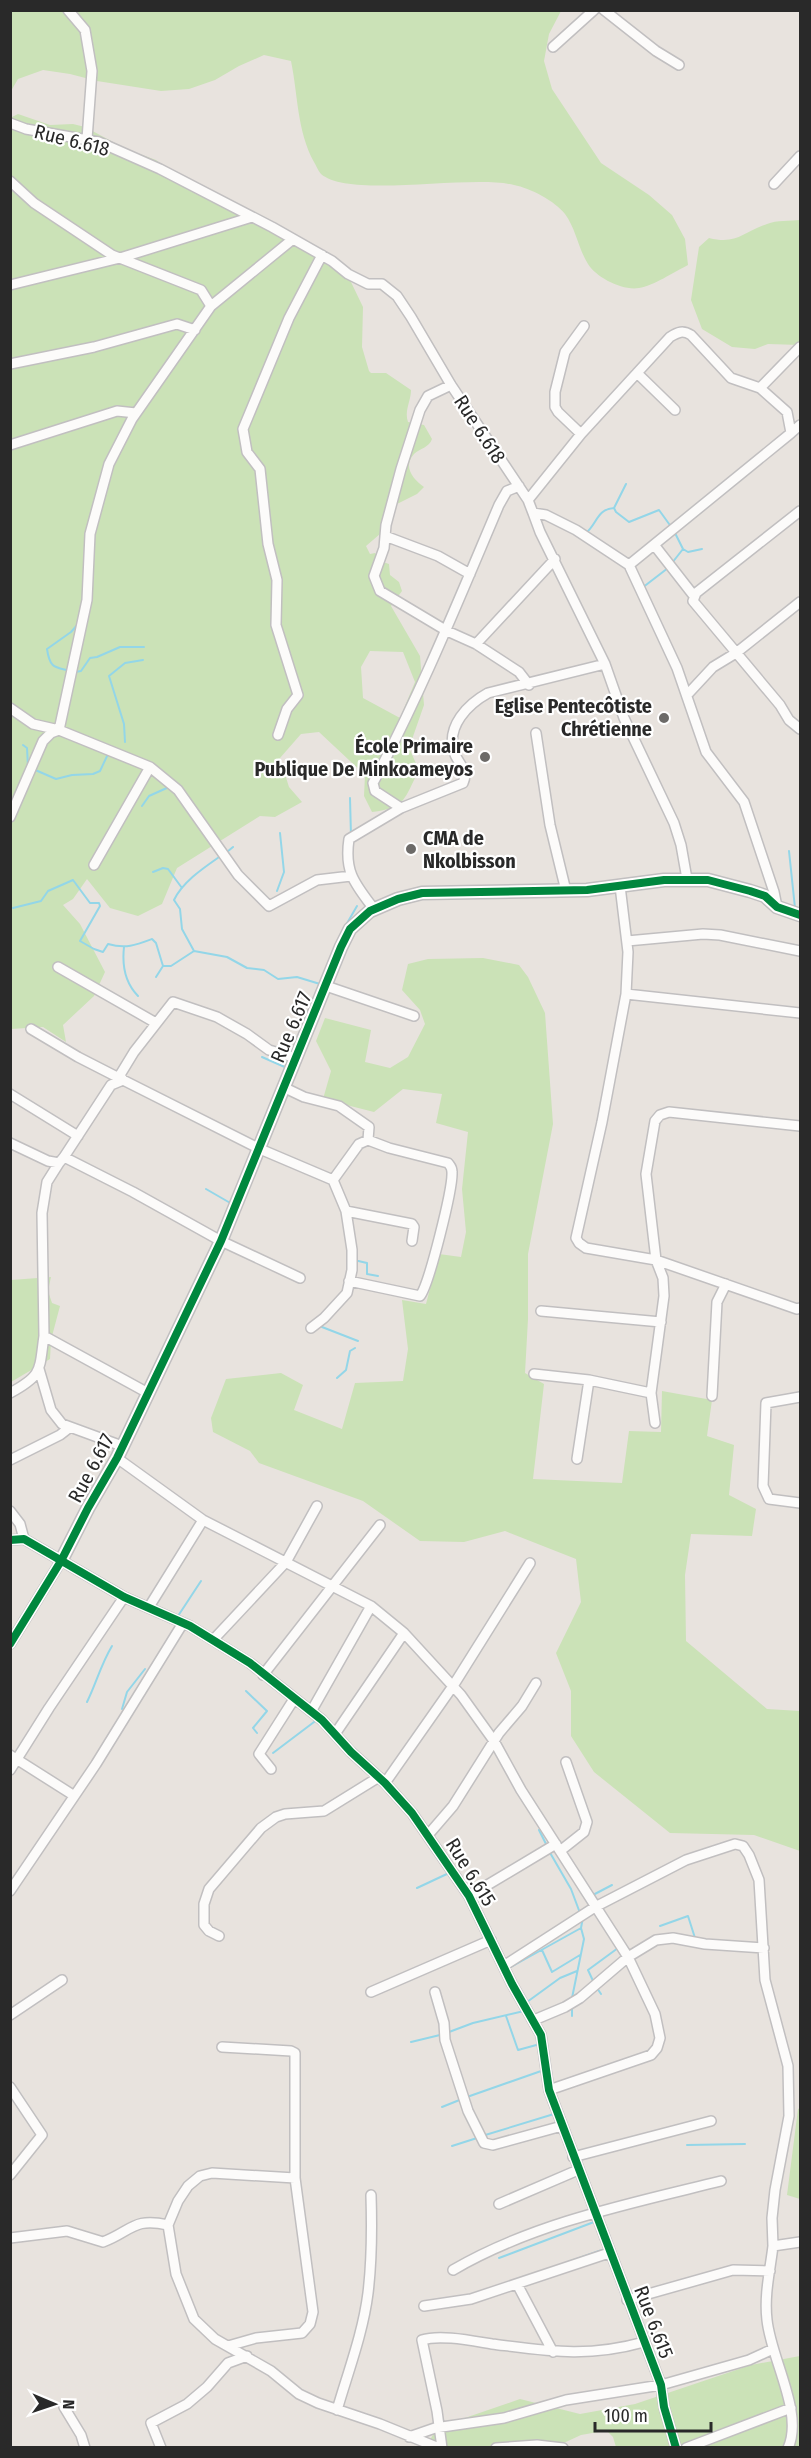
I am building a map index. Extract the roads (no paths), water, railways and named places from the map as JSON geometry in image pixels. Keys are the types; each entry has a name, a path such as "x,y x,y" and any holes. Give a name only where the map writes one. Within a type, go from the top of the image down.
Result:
{"street":[{"path":"68,10 86,30 92,71 87,139"},
{"path":"553,47 594,10"},
{"path":"604,10 656,51 679,65"},
{"name":"Rue 6.618","path":"10,123 26,129 99,142 160,169 322,255 348,274 368,284 382,284 397,296 451,385 528,500 540,532 605,664 624,718 674,823 681,844 687,879"},
{"path":"774,184 801,156"},
{"path":"10,181 34,203 120,258 201,290 211,306"},
{"path":"10,285 120,258 252,217"},
{"path":"59,730 87,600 90,534 109,464 136,413 211,306 293,239"},
{"path":"278,735 287,709 298,695 276,625 277,580 268,544 260,469 247,452 243,429 289,318 322,255"},
{"path":"10,364 94,347 177,324 195,330"},
{"path":"581,434 558,412 555,399 565,352 585,326"},
{"path":"528,500 581,434 670,337 677,333 686,332 731,378 760,388 787,412 791,433"},
{"path":"760,388 800,347"},
{"path":"637,373 675,410"},
{"path":"451,385 428,396 420,410 401,468 384,548 374,576 381,591 447,631 476,644 519,672 529,685"},
{"path":"10,445 117,411 136,413"},
{"path":"629,565 801,425"},
{"path":"401,808 375,791 373,783 401,730 447,631 498,505 507,491 519,486"},
{"path":"694,596 750,549 801,511"},
{"path":"533,513 546,515 566,525 629,565 664,636 687,694 706,752 744,801 774,891 777,908"},
{"path":"385,536 438,556 470,574"},
{"path":"655,546 694,596 693,601 780,705 789,720 801,729"},
{"path":"476,644 555,559"},
{"path":"687,694 713,667 736,653 801,602"},
{"path":"374,909 355,885 348,869 347,853 350,839 401,808 463,783 466,777 455,753 455,731 460,715 472,702 488,693 529,685 605,664"},
{"path":"10,708 33,724 59,730 150,767 178,790 238,875 269,906 316,879 351,876"},
{"path":"10,817 43,741 51,733 59,730"},
{"path":"536,733 550,825 566,891"},
{"path":"94,864 150,767"},
{"name":"Rue 6.617","path":"61,1561 119,1452 221,1241 350,929 361,917 398,899 422,893 566,891 687,879 728,884 765,896 777,908 801,915"},
{"path":"620,886 627,941 626,994 602,1122 576,1238 579,1244 586,1248 656,1260 797,1309 801,1308"},
{"path":"627,941 711,934 801,951"},
{"path":"58,968 156,1023"},
{"path":"326,986 414,1016"},
{"path":"626,994 801,1013"},
{"path":"123,1080 120,1076 134,1052 174,1002 217,1017 269,1050 296,1058"},
{"path":"32,1029 78,1058 260,1149 333,1180 346,1211 352,1250 349,1281 347,1293 324,1318 311,1328"},
{"path":"123,1080 111,1085 46,1182 42,1214 44,1336 39,1369 51,1410 56,1418 69,1428 119,1452 203,1520 371,1606 404,1633 453,1686 494,1741 521,1790 628,1957 655,2014 660,2038 657,2048 651,2055 549,2090"},
{"path":"284,1088 304,1097 339,1106 369,1127 368,1140"},
{"path":"10,1094 78,1136"},
{"path":"655,1423 651,1393 661,1322 663,1278 656,1260 646,1174 655,1121 660,1115 669,1112 801,1126"},
{"path":"333,1180 359,1144 368,1140 389,1148 448,1163 452,1172 427,1283 420,1296 349,1281"},
{"path":"10,1143 48,1161 62,1160 133,1192 221,1241 300,1278"},
{"path":"346,1211 412,1224 414,1227 412,1241"},
{"path":"712,1396 717,1302 726,1284"},
{"path":"542,1311 661,1322"},
{"path":"44,1336 148,1393"},
{"path":"10,1393 30,1382 39,1369"},
{"path":"534,1374 589,1380 651,1393"},
{"path":"577,1459 589,1380"},
{"path":"801,1397 766,1403 763,1440 763,1486 769,1498 801,1503"},
{"path":"10,1460 60,1435 69,1428"},
{"path":"213,1640 286,1562 317,1506"},
{"path":"10,1511 20,1524 24,1539 10,1540"},
{"path":"149,1607 203,1520"},
{"path":"263,1675 380,1525"},
{"name":"Rue 6.615","path":"24,1539 124,1597 183,1623 213,1640 312,1710 382,1780 428,1834 469,1896 541,2035 549,2090 627,2300 662,2385 664,2407 676,2448"},
{"path":"10,1644 61,1561"},
{"path":"219,1936 209,1931 204,1925 206,1894 241,1849 261,1828 276,1817 285,1814 324,1811 382,1780 453,1686 530,1563"},
{"path":"10,1770 14,1757 124,1597"},
{"path":"312,1710 371,1606"},
{"path":"10,1892 73,1795 96,1764 183,1623"},
{"path":"335,1734 404,1633"},
{"path":"428,1834 453,1806 494,1741 522,1706 536,1683"},
{"path":"271,1769 259,1754 294,1698"},
{"path":"14,1757 73,1795"},
{"path":"469,1896 584,1832 587,1822 566,1762"},
{"path":"504,1965 595,1906 686,1860 735,1844 742,1846 749,1855 759,1880 765,1980 784,2046 790,2099 775,2190 772,2218 773,2246 766,2306 773,2349 791,2408 794,2429 788,2448"},
{"path":"534,2020 566,2007 580,1998 628,1957 656,1940 665,1938 764,1948"},
{"path":"371,1992 491,1940"},
{"path":"10,2015 62,1980"},
{"path":"435,1992 444,2023 445,2040 468,2111 484,2143 493,2145 562,2126"},
{"path":"222,2048 291,2051 295,2054 295,2178 314,2312 310,2324 302,2333 256,2338 228,2346"},
{"path":"10,2086 42,2135 10,2175"},
{"path":"573,2157 711,2121"},
{"path":"499,2204 579,2170"},
{"path":"295,2178 212,2173 200,2176 188,2186 168,2225 176,2274 194,2319 215,2339 271,2371 299,2394 440,2448 439,2427 422,2340 466,2340 553,2352 603,2351 644,2342"},
{"path":"453,2270 498,2248 594,2212 721,2181"},
{"path":"337,2410 360,2334 368,2294 371,2195"},
{"path":"10,2238 40,2232 67,2231 103,2242 135,2224 152,2222 168,2225"},
{"path":"773,2246 801,2242"},
{"path":"424,2306 471,2299 609,2253"},
{"path":"627,2300 733,2270 770,2271"},
{"path":"517,2284 553,2352"},
{"path":"409,2437 439,2427 504,2418 566,2400 662,2385 749,2360 773,2349"},
{"path":"161,2448 151,2423 187,2404 207,2387 228,2363 247,2356"},
{"path":"64,2407 81,2435 85,2448"},
{"path":"686,2448 791,2408"},
{"path":"495,2448 537,2445 563,2448"}],"waterway":[{"path":"586,533 604,511 614,508 626,484"},
{"path":"614,508 629,522 659,510 672,528"},
{"path":"675,533 683,549"},
{"path":"683,549 688,552 702,549"},
{"path":"672,563 683,549"},
{"path":"642,588 668,568"},
{"path":"70,671 54,666 47,649 71,632 79,623"},
{"path":"75,672 81,671 90,658 120,647 144,647"},
{"path":"125,742 124,724 109,676 125,663 143,660"},
{"path":"23,745 27,748 28,767"},
{"path":"33,769 56,779 72,775 93,774 100,771 108,754"},
{"path":"142,806 149,796 169,787"},
{"path":"350,798 351,836"},
{"path":"277,891 284,872 280,833"},
{"path":"227,852 233,847"},
{"path":"789,851 795,908"},
{"path":"222,855 189,881 174,900 180,909 182,929 194,951 227,957 247,968 264,970 278,979 297,977 320,984"},
{"path":"153,872 163,868 168,869 182,888"},
{"path":"13,908 41,901 48,891 73,880 90,903 99,903 100,906 80,941 103,952 108,944 131,946 152,939 156,943 163,966"},
{"path":"342,932 357,906"},
{"path":"124,947 125,973 138,996"},
{"path":"156,977 163,966 171,966 194,951"},
{"path":"262,1057 287,1068"},
{"path":"206,1189 232,1204"},
{"path":"354,1260 367,1263 367,1274 378,1276"},
{"path":"322,1327 358,1341"},
{"path":"337,1378 346,1370 350,1351 355,1348"},
{"path":"178,1616 201,1581"},
{"path":"87,1702 112,1646"},
{"path":"122,1709 127,1692 145,1669"},
{"path":"246,1691 267,1711 253,1728 257,1733"},
{"path":"273,1753 318,1719"},
{"path":"539,1830 547,1846"},
{"path":"549,1851 571,1889 580,1913"},
{"path":"417,1888 449,1873"},
{"path":"591,1896 612,1885"},
{"path":"660,1926 688,1916 695,1938"},
{"path":"572,1998 584,1939 581,1928 583,1917"},
{"path":"509,1968 581,1928"},
{"path":"594,1983 588,1970 618,1948"},
{"path":"542,1950 552,1972 580,1955"},
{"path":"527,2002 560,1978 577,1971"},
{"path":"597,1988 601,1994"},
{"path":"572,2007 572,2016"},
{"path":"449,2032 473,2023 524,2011"},
{"path":"506,2016 518,2050 540,2044"},
{"path":"411,2042 440,2035"},
{"path":"467,2097 544,2070"},
{"path":"442,2107 462,2099"},
{"path":"482,2136 554,2114"},
{"path":"452,2146 477,2138"},
{"path":"687,2145 745,2144"},
{"path":"499,2258 594,2222"},
{"path":"568,2262 605,2249"}],"place":[{"name":"Eglise Pentecôtiste Chrétienne","path":"664,718"},
{"name":"École Primaire Publique De Minkoameyos","path":"485,757"},
{"name":"CMA de Nkolbisson","path":"411,849"}]}
